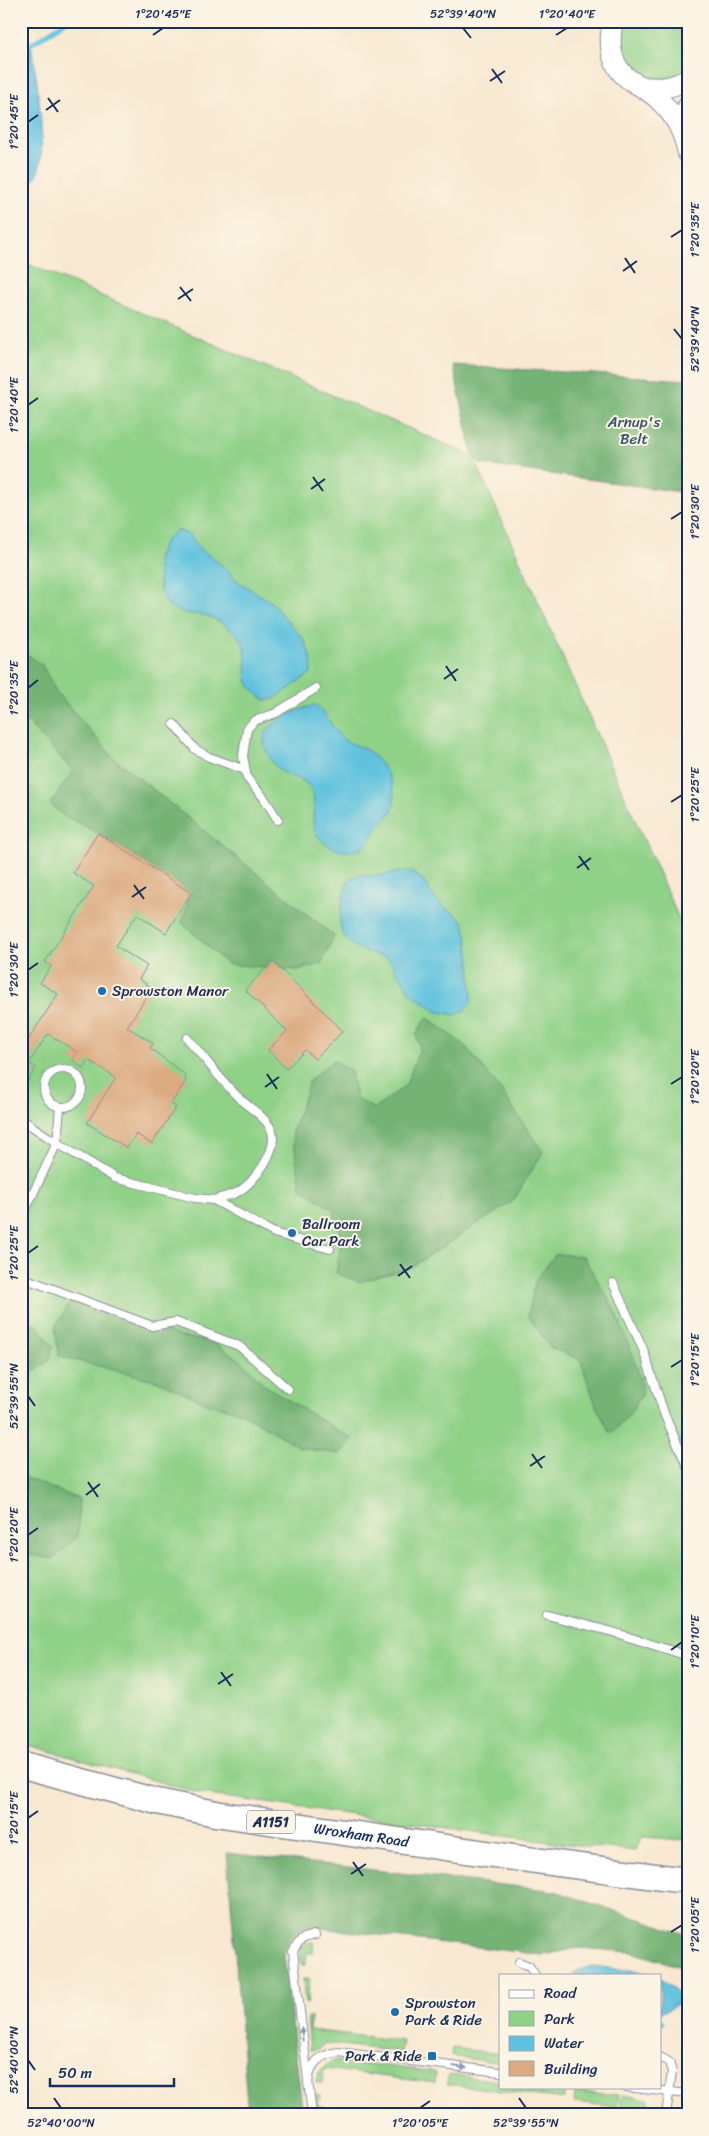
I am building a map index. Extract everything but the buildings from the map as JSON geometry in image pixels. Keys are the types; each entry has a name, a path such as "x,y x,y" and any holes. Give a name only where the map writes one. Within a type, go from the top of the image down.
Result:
{"main road":[{"name":"Wroxham Road","path":"21,1765 155,1802 218,1814 683,1881"}],"street":[{"path":"614,21 610,36 611,53 618,68 629,79 643,86 658,99 676,119 686,144"},
{"path":"643,86 660,89 674,86 688,79"},
{"path":"686,144 688,106"}],"lane":[{"path":"278,820 264,798 247,778 243,756 247,729 254,721 276,713 316,688"},
{"path":"174,724 195,749 209,757 246,770"},
{"path":"187,1038 222,1081 241,1101 261,1114 272,1128 274,1145 253,1181 236,1192 214,1200"},
{"path":"66,1069 77,1075 82,1085 82,1091 77,1102 72,1106 60,1108 49,1101 44,1089 48,1076 53,1072 66,1069"},
{"path":"21,1219 56,1143 60,1108"},
{"path":"21,1119 56,1143 115,1178 195,1198 214,1200 274,1234 330,1249"},
{"path":"21,1277 152,1326 176,1322 239,1346 288,1389"},
{"path":"613,1283 643,1350 665,1416 688,1468"},
{"path":"547,1615 613,1632 688,1656"},
{"path":"312,2115 293,1952 298,1941 305,1936 315,1935"},
{"path":"518,1962 529,1966 534,1974"},
{"path":"308,2082 309,2074 315,2062 324,2054 338,2052 499,2072"},
{"path":"662,2058 669,2062 672,2072 666,2115"},
{"path":"634,2088 688,2094"}],"green space":[{"path":"624,21 688,21 688,66 675,75 662,78 648,76 636,70 626,61 620,49 619,35"},
{"path":"21,261 473,456 688,939 688,1840 641,1837 636,1851 549,1842 202,1794 21,1743"},
{"name":"Arnup's Belt","path":"453,365 688,380 688,491 673,491 480,464 473,456"},
{"path":"21,650 42,665 57,693 114,758 334,936 321,964 297,970 227,964 182,923 191,893 98,833 61,814 50,804 73,771 21,715"},
{"path":"427,1017 465,1046 500,1089 543,1152 513,1201 410,1268 359,1282 336,1273 342,1238 333,1209 301,1188 292,1132 310,1080 334,1060 351,1071 356,1098 374,1109 406,1085 420,1048 416,1034"},
{"path":"556,1254 583,1256 616,1312 637,1367 643,1393 628,1416 611,1434 597,1408 580,1359 551,1348 528,1316 536,1279"},
{"path":"74,1296 182,1337 210,1341 242,1361 264,1385 352,1439 340,1454 301,1448 240,1412 207,1403 158,1381 59,1356 55,1327"},
{"path":"21,1320 37,1325 53,1347 49,1361 21,1380"},
{"path":"21,1476 79,1499 78,1536 53,1559 21,1553"},
{"path":"227,1853 555,1891 688,1935 688,1971 681,1967 632,1952 579,1948 543,1955 313,1927 301,1930 290,1938 284,1955 303,2115 248,2115"},
{"path":"309,1942 314,1942 313,1953 307,1953 305,1965 301,1965 301,1949"},
{"path":"303,1979 310,1979 307,2004 305,2003"},
{"path":"307,2017 311,2017 310,2030 403,2041 401,2052 324,2043 318,2049 310,2050"},
{"path":"452,2048 499,2054 499,2063 456,2057 451,2055"},
{"path":"335,2060 436,2072 435,2083 324,2069 322,2083 316,2083 322,2069"},
{"path":"448,2074 499,2081 499,2088 552,2088 565,2090 564,2099 447,2084"},
{"path":"575,2092 619,2095 617,2107 574,2102"},
{"path":"316,2094 320,2095 319,2106 325,2107 324,2115 319,2115 319,2108 316,2105"},
{"path":"622,2095 649,2099 647,2111 620,2108"}],"water":[{"path":"31,44 40,111 40,163 37,175 21,192 21,48"},
{"path":"177,530 190,535 199,548 228,570 236,580 271,602 304,640 312,660 311,673 274,699 265,700 248,683 245,650 233,631 219,621 204,615 187,614 168,606 160,591 157,559 164,542"},
{"path":"316,705 341,737 347,742 365,749 380,762 392,786 394,803 392,811 377,828 369,842 355,851 334,848 327,845 317,835 313,823 313,792 304,781 287,775 277,768 270,759 264,745 266,732 277,721 294,712"},
{"path":"408,871 420,878 442,906 460,918 465,925 471,971 472,1001 465,1010 455,1015 438,1012 410,992 388,958 357,948 342,933 340,924 341,912 348,880 358,875 374,876"},
{"path":"592,1966 638,1971 647,1974 574,1974 577,1971"},
{"path":"662,1980 674,1988 678,1995 676,2005 662,2012"}],"waterway":[{"path":"31,44 66,21"}],"place":[{"name":"Sprowston Manor","path":"102,991"},
{"name":"Ballroom Car Park","path":"292,1233"},
{"name":"Sprowston Park & Ride","path":"395,2012"},
{"name":"Park & Ride","path":"432,2056"}]}
